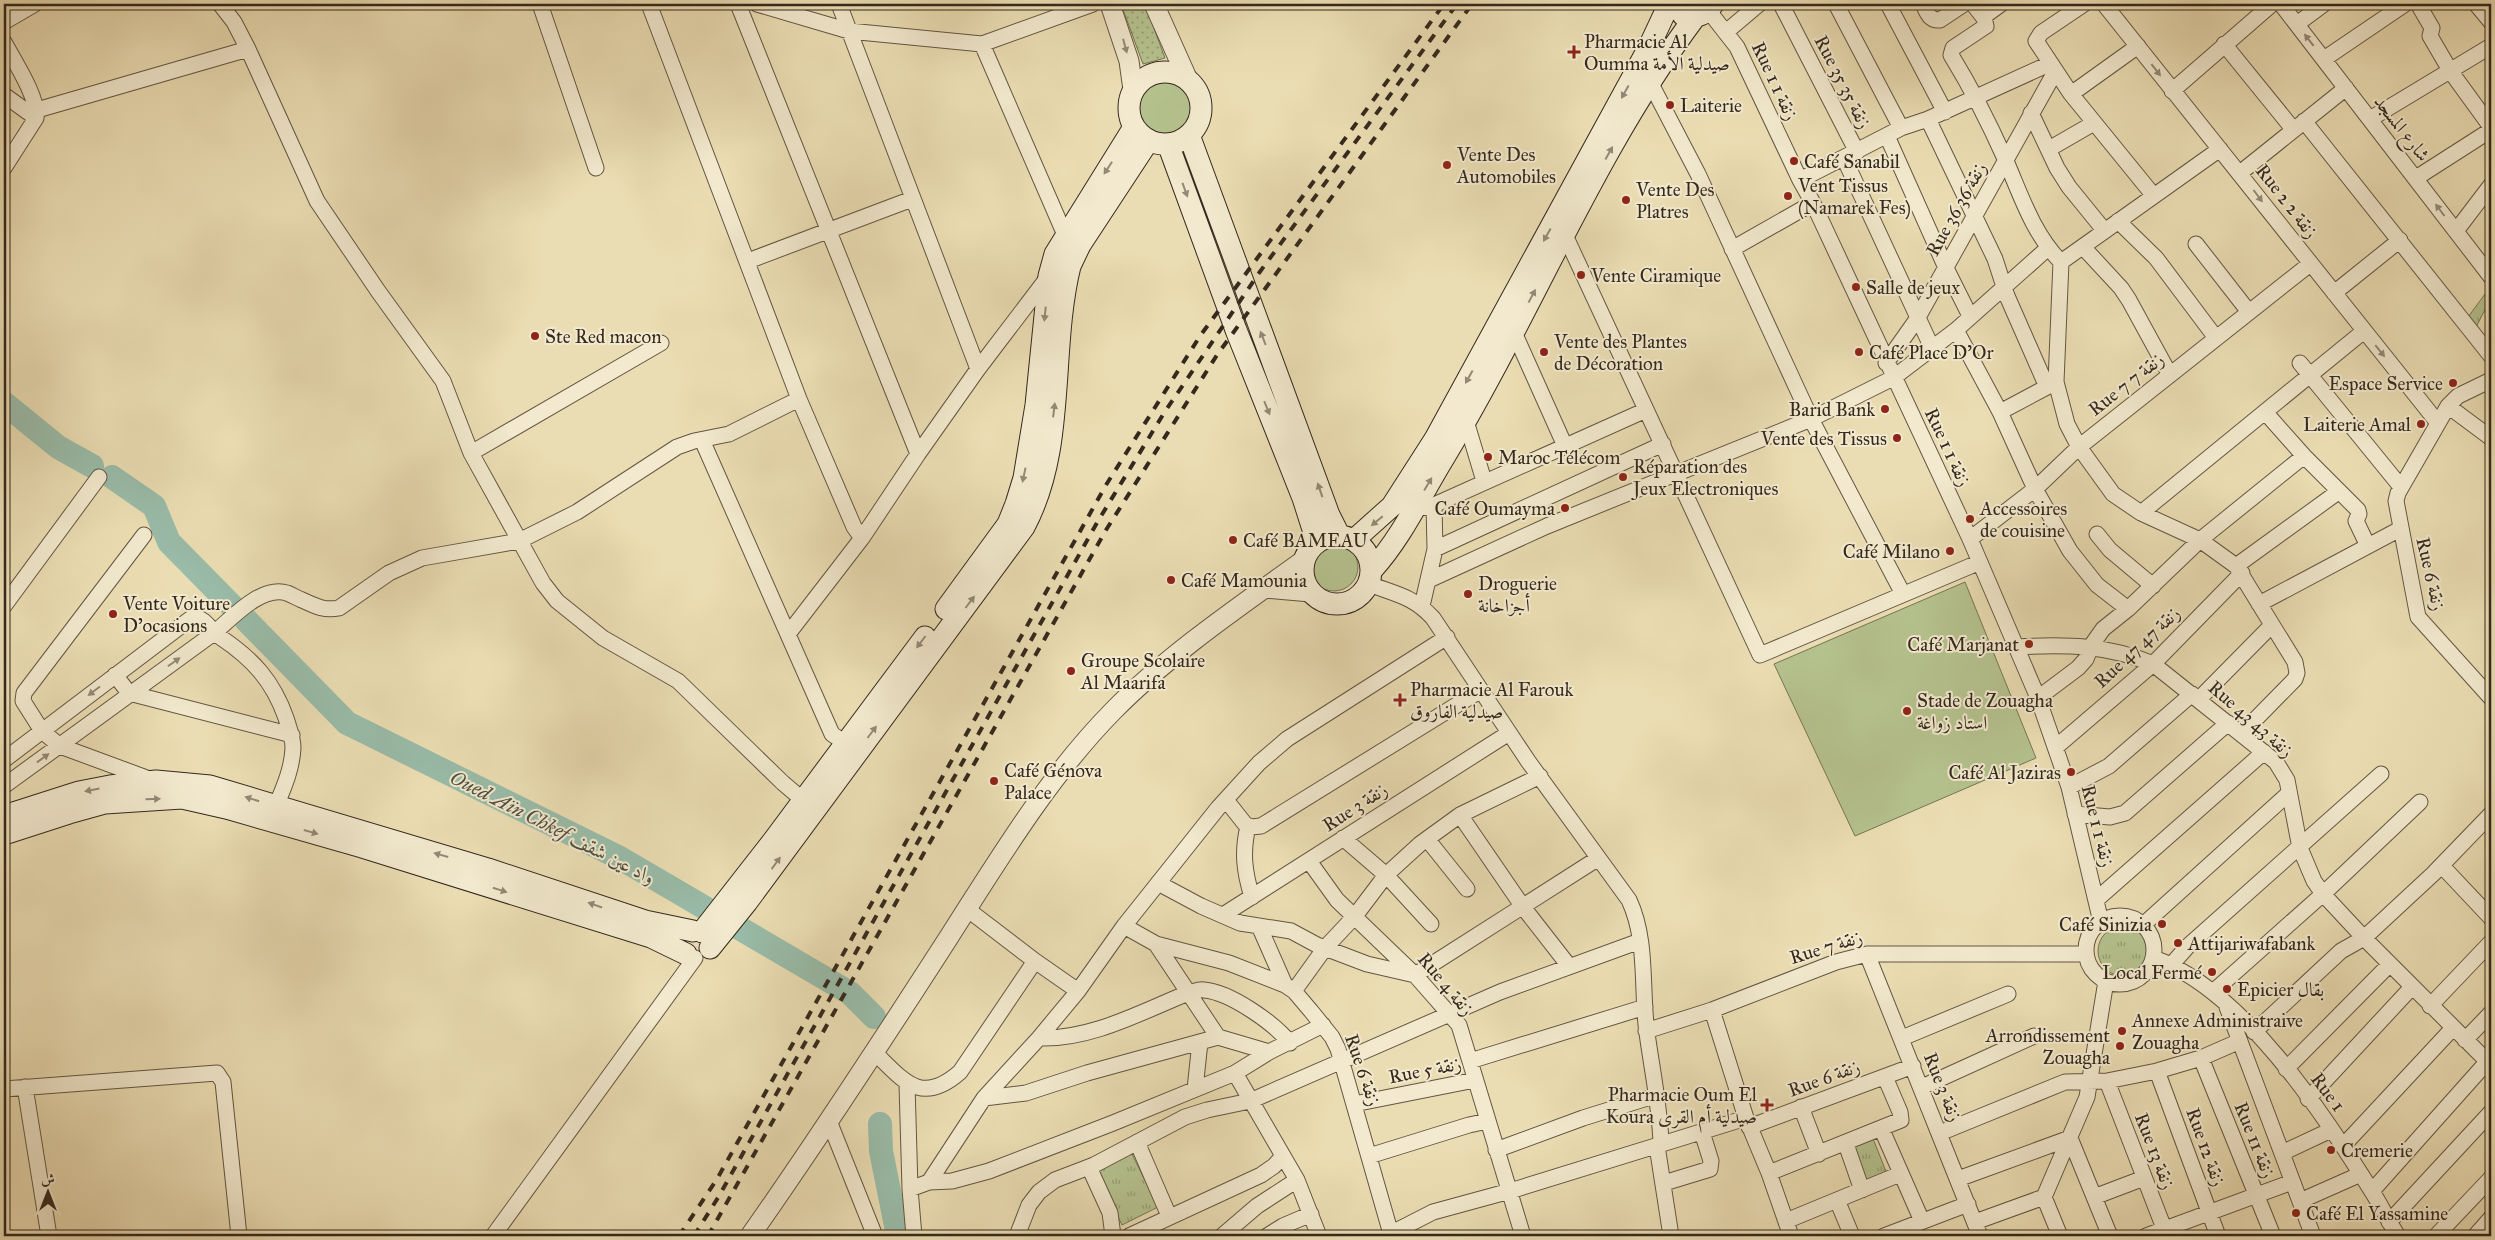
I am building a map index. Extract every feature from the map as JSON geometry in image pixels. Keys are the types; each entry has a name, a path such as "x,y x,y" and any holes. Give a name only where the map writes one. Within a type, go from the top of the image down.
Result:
{"main road":[{"path":"1669,4 1680,14 1705,10 1666,55 1564,233 1466,421 1424,507 1395,542 1359,596 1344,603 1328,603 1311,592 1303,574 1304,560 1316,542 1327,537 1347,538 1392,506 1435,439 1648,49 1669,4"},
{"path":"1150,137 1181,141 1189,135 1198,123 1202,109 1198,91 1180,74 1161,72 1145,78 1133,90 1129,111 1150,137 1233,322 1303,498 1316,542"},
{"path":"1189,135 1329,515 1347,538 1366,551 1370,577"},
{"path":"740,898 803,800 1008,524 1024,478 1035,414 1049,276 1055,254 1065,235 1150,137"},
{"path":"703,939 740,898 1009,549 1028,521 1042,484 1049,452 1070,266 1080,244 1150,137"},
{"path":"4,816 79,792 156,781 210,786 488,869 645,922 703,939"},
{"path":"4,834 69,813 106,804 182,798 226,808 371,850 651,937 703,939"}],"street":[{"path":"4,22 35,4"},
{"path":"220,4 234,22 248,50 317,201 373,284 443,381 471,453 543,583 557,601 603,638 678,681 803,800"},
{"path":"540,4 596,168"},
{"path":"649,4 748,261 799,400 854,527 862,538"},
{"path":"738,4 918,454"},
{"path":"839,4 978,370"},
{"path":"763,5 849,31 982,44 1093,4"},
{"path":"1110,4 1122,37 1133,90"},
{"path":"1154,4 1188,80"},
{"path":"1726,32 1759,4"},
{"name":"Rue 35 زنقة 35","path":"1781,4 1851,155 1918,319 1932,348"},
{"path":"1836,4 1901,128"},
{"path":"1888,4 1945,112"},
{"path":"1922,4 1931,19 1935,21 1940,20 1964,4"},
{"path":"1973,4 1983,17 1986,26 1983,30 1956,46 1951,52 2006,160 2031,222 2048,248 2061,262 2051,385"},
{"path":"1983,17 2001,4"},
{"path":"2084,4 2036,37 2037,45 2071,94 2154,196"},
{"name":"Rue 2 زنقة 2","path":"2104,4 2438,423"},
{"path":"2172,91 2272,4"},
{"name":"شارع المسجد","path":"2281,4 2491,277"},
{"path":"2296,24 2324,4"},
{"path":"2324,59 2405,4"},
{"path":"2416,178 2491,128 2451,72 2430,36 2432,28 2418,4"},
{"path":"2478,5 2491,22"},
{"name":"Rue 1 زنقة 1","path":"1705,10 1737,47 1800,180 1813,203 1893,378 1970,539 2017,647 2056,747 2075,814 2101,922"},
{"path":"4,42 21,73 36,114"},
{"path":"982,44 1065,235"},
{"path":"2224,44 2400,240 2491,356"},
{"path":"2071,94 2138,46"},
{"path":"2370,119 2451,72 2491,46"},
{"path":"4,168 36,114 248,50"},
{"path":"1800,180 1901,128 1928,119 2052,68"},
{"name":"Rue 36 زنقة 36","path":"1886,363 1918,319 1976,216 2031,114 2052,68"},
{"path":"1650,82 1698,174 1810,419 1903,594"},
{"path":"2240,173 2346,88"},
{"path":"4,95 36,114"},
{"path":"2031,114 2057,168 2069,187 2104,230"},
{"path":"1928,119 1976,216 2007,296 2079,447 2113,494 2141,513 2200,540 2239,569 2271,626 2295,662 2296,676 2242,733"},
{"path":"2049,149 2094,123"},
{"path":"1887,136 1946,268 1970,316"},
{"path":"2061,262 2220,150"},
{"path":"2456,231 2491,184"},
{"path":"748,261 912,198"},
{"path":"1732,249 1813,203"},
{"path":"2118,221 2156,258 2216,338"},
{"path":"1564,233 1646,410 1678,474 1760,656 1980,562"},
{"path":"2334,293 2400,240"},
{"path":"2196,244 2249,312"},
{"path":"2083,247 2129,300 2170,375"},
{"path":"1429,580 1547,526 1810,419 1893,378 1956,330 2048,248"},
{"name":"Rue 7 زنقة 7","path":"1970,539 2035,489 2079,447 2310,264"},
{"path":"788,634 862,538 918,454 1049,276"},
{"path":"1514,330 1565,446"},
{"path":"1956,330 2000,412 2035,489 2079,564 2097,585 2128,610"},
{"path":"2141,513 2266,412 2305,369 2364,331"},
{"path":"471,453 660,343"},
{"path":"2305,369 2399,490 2448,406 2458,396 2491,380"},
{"path":"2000,412 2051,385"},
{"path":"4,786 214,633 246,606 265,595 287,593 319,608 329,610 339,608 407,564 422,558 519,541 577,512 677,447 729,434 799,400"},
{"path":"2448,406 2491,438"},
{"path":"1422,606 1434,549 1424,507 1646,410"},
{"path":"2266,412 2304,456 2359,513 2357,525 2368,546"},
{"path":"1466,421 1484,481"},
{"path":"702,440 832,734 845,743"},
{"path":"1434,549 1537,504 1663,444"},
{"path":"2038,698 2078,668 2086,659 2090,646 2103,629 2128,610 2200,540 2304,456"},
{"path":"4,606 99,477"},
{"name":"Rue 6 زنقة","path":"2399,490 2396,501 2400,528 2418,617 2491,698"},
{"name":"Rue 47 زنقة 47","path":"2056,747 2153,664 2239,569 2338,492"},
{"path":"1537,504 1547,526"},
{"path":"2259,604 2400,528"},
{"path":"2097,534 2110,550 2152,586"},
{"path":"144,535 24,693 23,701 25,708 42,731 60,746 156,781"},
{"path":"750,1236 1052,783 1112,712 1163,666 1264,588 1304,560"},
{"path":"1370,577 1422,606 1447,637 1509,732 1597,859 1629,900 1638,919 1646,1031 1657,1095 1659,1145 1671,1236"},
{"path":"1264,588 1311,592"},
{"path":"4,760 194,616 200,618 214,633 237,648 258,667 278,696 292,735 293,748 289,774 276,806"},
{"path":"2068,787 2109,766 2196,696 2271,626"},
{"path":"929,1182 984,1098 1039,1038 1078,991 1124,926 1158,883 1259,763 1286,739 1447,637"},
{"name":"Rue 43 زنقة 43","path":"2017,647 2090,646 2111,649 2153,664 2196,696 2264,752 2282,768 2300,848 2314,881 2323,894 2430,1006 2489,1064"},
{"path":"115,675 129,694 292,735"},
{"path":"1226,800 1248,826 1261,826 1481,690"},
{"path":"2075,814 2110,817 2125,813 2228,722"},
{"name":"Rue 3 زنقة","path":"1223,915 1509,732"},
{"path":"2096,900 2264,752"},
{"path":"2172,964 2188,946 2381,774"},
{"path":"1258,926 1290,988 1355,916 1386,875 1427,839 1460,815 1540,776"},
{"path":"2143,925 2289,794"},
{"path":"2313,1236 2240,1041 2220,996 2323,894 2420,802"},
{"path":"1460,815 1523,907 1569,966"},
{"path":"2254,1032 2341,951 2364,938 2488,824"},
{"path":"1248,826 1244,843 1244,866 1252,896"},
{"path":"1344,838 1386,875 1431,924"},
{"path":"1427,839 1467,888"},
{"path":"1158,883 1240,923 1291,931 1325,948 1367,964 1415,975 1597,859"},
{"name":"Rue 4 زنقة","path":"1309,860 1337,900 1415,975 1459,1025 1523,1236"},
{"path":"2442,866 2491,918"},
{"path":"967,909 1078,991"},
{"path":"2121,916 2134,919 2143,925 2153,941 2154,958 2146,973 2137,980 2122,984 2106,981 2093,970 2086,954 2090,936 2101,922 2121,916"},
{"name":"Rue 6 زنقة","path":"1124,926 1156,944 1229,963 1290,988 1323,1024 1335,1043 1341,1060 1369,1156 1389,1235 1432,1212 1510,1191 1702,1132 1748,1123 1801,1107 1913,1066"},
{"path":"493,1236 703,939"},
{"path":"1017,1236 1030,1205 1039,1192 1055,1180 1089,1167 1185,1117 1250,1100 1500,992 1640,941"},
{"path":"2430,1006 2491,942"},
{"path":"1156,944 1218,1037"},
{"name":"Rue 3 زنقة","path":"1867,954 1922,1087 1977,1229"},
{"name":"Rue 7 زنقة","path":"1646,1031 1712,1010 1805,973 1867,954 2086,954"},
{"name":"Rue 1","path":"2154,958 2172,964 2220,996 2254,1032 2308,1098 2343,1146 2398,1236"},
{"path":"874,1052 907,1084 928,1089 946,1085 960,1072 1035,961"},
{"path":"2286,1070 2390,964"},
{"path":"1977,1229 2044,1197 2081,1113 2091,1080 2106,981"},
{"path":"2308,1098 2412,987"},
{"path":"1039,1038 1066,1038 1088,1032 1202,989 1247,1007 1270,1022 1290,1043"},
{"path":"1902,1038 2008,994"},
{"path":"1470,1061 1645,1007"},
{"path":"1712,1010 1748,1123 1770,1173 1791,1236"},
{"path":"2465,1040 2491,1013"},
{"path":"910,1189 929,1182 952,1181 989,1171 1195,1089 1235,1073 1269,1052 1290,1043 1323,1024"},
{"path":"2343,1146 2453,1028"},
{"path":"1922,1087 2034,1036"},
{"path":"984,1098 1026,1093 1080,1075 1218,1037 1269,1052"},
{"path":"1940,1133 2065,1082 2107,1081 2157,1071 2201,1058 2240,1041"},
{"path":"1195,1089 1200,1042"},
{"name":"Rue 11 زنقة","path":"2201,1058 2273,1236"},
{"path":"2372,1191 2489,1064"},
{"name":"Rue 12 زنقة","path":"2157,1071 2218,1236"},
{"path":"4,1089 217,1073 223,1082 239,1236"},
{"path":"1235,1073 1297,1180 1312,1214 1319,1236"},
{"path":"1770,1173 1896,1124 1902,1118 1885,1077"},
{"name":"Rue 5 زنقة","path":"1354,1104 1475,1080"},
{"name":"Rue 13 زنقة","path":"2107,1081 2166,1233"},
{"path":"907,1084 910,1189 914,1236"},
{"path":"25,1088 49,1236"},
{"path":"1496,1150 1583,1118 1657,1095"},
{"path":"1801,1107 1819,1154"},
{"path":"2389,1222 2491,1112"},
{"path":"828,1121 875,1236"},
{"path":"1369,1156 1469,1125 1488,1121"},
{"path":"1882,1130 1922,1221"},
{"path":"2282,1153 2331,1130"},
{"path":"1664,1183 1703,1173 1710,1169 1711,1162 1702,1132"},
{"path":"1958,1179 2070,1138"},
{"path":"2070,1138 2110,1236"},
{"path":"1137,1142 1169,1216"},
{"path":"1846,1144 1862,1190"},
{"path":"1129,1236 1261,1175 1274,1166 1283,1156"},
{"path":"1089,1167 1110,1213 1113,1236"},
{"path":"1786,1221 1900,1174"},
{"path":"2300,1201 2361,1174"},
{"path":"2094,1198 2144,1178"},
{"path":"2436,1236 2491,1178"},
{"path":"1222,1236 1256,1206 1297,1180"},
{"path":"2146,1236 2166,1233 2292,1182"},
{"path":"2044,1197 2060,1236"},
{"path":"1837,1200 1852,1236"},
{"path":"1886,1236 1968,1204"},
{"path":"1268,1236 1283,1226 1312,1214"},
{"path":"2474,1236 2491,1218"}],"green space":[{"path":"1121,4 1145,4 1165,58 1143,64"},
{"path":"1166,82 1176,84 1185,90 1191,99 1193,109 1191,119 1185,128 1176,134 1166,136 1156,134 1147,128 1141,119 1139,109 1141,99 1147,90 1156,84"},
{"path":"2491,286 2491,298 2476,327 2468,317"},
{"path":"1329,543 1339,543 1348,547 1354,553 1357,558 1357,576 1348,587 1339,591 1329,591 1320,587 1314,581 1310,572 1310,562 1314,553 1320,547"},
{"name":"Stade de Zouagha استاد زواغة","path":"1965,582 2036,758 1855,836 1774,664"},
{"path":"2118,926 2128,926 2141,933 2148,946 2148,956 2141,969 2128,976 2118,976 2109,972 2102,965 2098,956 2098,946 2102,937 2109,930"},
{"path":"1872,1136 1887,1174 1856,1186 1841,1148"},
{"path":"1131,1152 1158,1207 1122,1225 1095,1169"}],"waterway":[{"name":"Oued Aïn Chkef واد عين شقف","path":"4,403 58,447 92,466"},
{"name":"Oued Aïn Chkef واد عين شقف","path":"112,477 154,506 169,542 231,605"},
{"name":"Oued Aïn Chkef واد عين شقف","path":"246,620 347,723 620,858 850,993 874,1017"},
{"name":"Oued Aïn Chkef واد عين شقف","path":"880,1124 881,1151 898,1236"}],"railway":[{"path":"679,1236 717,1179 1106,485 1200,336 1444,4"},
{"path":"694,1236 719,1196 1098,521 1164,413 1259,273 1457,4"},
{"path":"708,1236 1106,530 1217,355 1472,4"}],"place":[{"name":"Pharmacie Al Oumma صيدلية الأمة","path":"1574,52"},
{"name":"Laiterie","path":"1670,105"},
{"name":"Café Sanabil","path":"1794,161"},
{"name":"Vente Des Automobiles","path":"1447,165"},
{"name":"Vent Tissus (Namarek Fes)","path":"1788,196"},
{"name":"Vente Des Platres","path":"1626,200"},
{"name":"Vente Ciramique","path":"1581,275"},
{"name":"Salle de jeux","path":"1856,287"},
{"name":"Ste Red macon","path":"535,336"},
{"name":"Vente des Plantes de Décoration","path":"1544,352"},
{"name":"Café Place D'Or","path":"1859,352"},
{"name":"Espace Service","path":"2453,383"},
{"name":"Barid Bank","path":"1885,409"},
{"name":"Laiterie Amal","path":"2421,424"},
{"name":"Vente des Tissus","path":"1897,438"},
{"name":"Maroc Télécom","path":"1488,457"},
{"name":"Réparation des Jeux Electroniques","path":"1623,477"},
{"name":"Café Oumayma","path":"1565,508"},
{"name":"Accessoires de couisine","path":"1970,519"},
{"name":"Café BAMEAU","path":"1233,540"},
{"name":"Café Milano","path":"1950,551"},
{"name":"Café Mamounia","path":"1171,580"},
{"name":"Droguerie أجزاخانة","path":"1468,594"},
{"name":"Vente Voiture D'ocasions","path":"113,614"},
{"name":"Café Marjanat","path":"2029,644"},
{"name":"Groupe Scolaire Al Maarifa","path":"1071,671"},
{"name":"Pharmacie Al Farouk صيدلية الفاروق","path":"1400,700"},
{"name":"Stade de Zouagha استاد زواغة","path":"1907,711"},
{"name":"Café Al Jaziras","path":"2071,772"},
{"name":"Café Génova Palace","path":"994,781"},
{"name":"Café Sinizia","path":"2162,924"},
{"name":"Attijariwafabank","path":"2178,943"},
{"name":"Local Fermé","path":"2212,972"},
{"name":"Epicier بقال","path":"2227,989"},
{"name":"Annexe Administraive Zouagha","path":"2122,1031"},
{"name":"Arrondissement Zouagha","path":"2120,1046"},
{"name":"Pharmacie Oum El Koura صيدلية أم القرى","path":"1767,1105"},
{"name":"Cremerie","path":"2331,1150"},
{"name":"Café El Yassamine","path":"2296,1213"}]}
